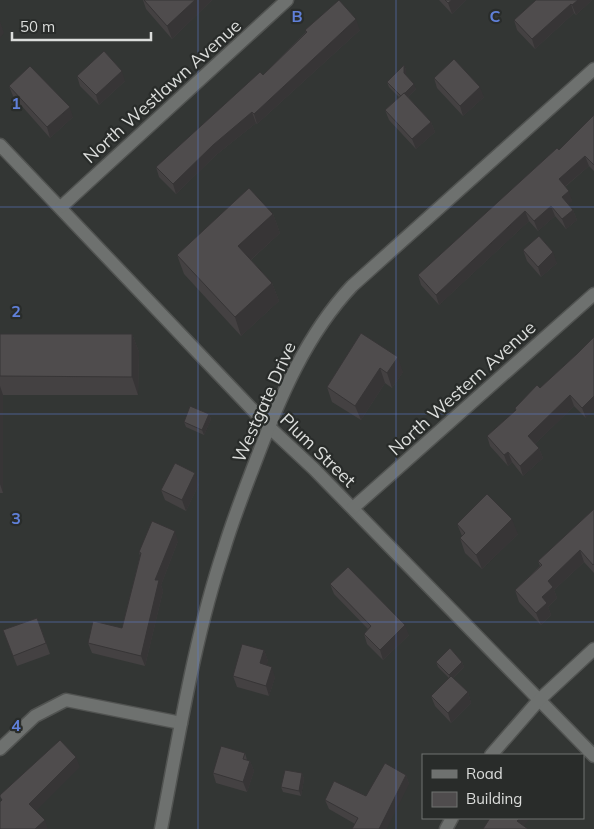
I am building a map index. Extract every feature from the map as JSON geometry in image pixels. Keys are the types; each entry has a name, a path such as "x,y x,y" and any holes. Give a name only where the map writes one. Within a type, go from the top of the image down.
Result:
{"street":[{"name":"North Westlawn Avenue","path":"61,207 288,0"},
{"name":"Westgate Drive","path":"161,829 181,723 224,549 269,427 304,352 327,315 350,288 594,69"},
{"name":"Plum Street","path":"0,145 269,427 353,508 594,756"},
{"name":"North Western Avenue","path":"353,508 594,294"},
{"path":"492,754 539,700 594,649"},
{"path":"0,749 35,716 66,700 181,723"}],"building":[{"path":"144,0 195,0 167,26"},
{"path":"339,0 356,19 254,114 252,112 213,145 173,184 156,167 260,72 263,75 307,32 305,30"},
{"path":"536,0 578,0 532,39 514,20"},
{"path":"104,51 122,71 96,95 77,76"},
{"path":"454,59 480,87 460,106 434,78"},
{"path":"404,65 404,73 414,84 401,96 387,82"},
{"path":"30,66 70,107 47,127 9,86"},
{"path":"404,93 431,122 412,139 385,110"},
{"path":"594,115 594,165 585,156 559,179 569,191 562,197 573,210 562,219 551,206 534,221 525,211 436,295 418,275 557,148 559,150"},
{"path":"249,188 273,214 238,246 272,283 235,317 177,255"},
{"path":"539,236 553,252 538,267 523,250"},
{"path":"361,333 398,357 387,373 380,368 355,406 327,387"},
{"path":"0,334 132,334 132,377 0,376"},
{"path":"594,337 594,396 582,408 570,395 528,436 539,448 520,466 508,452 504,455 487,436 516,410 515,408 537,385 540,388"},
{"path":"190,406 209,414 202,430 184,422"},
{"path":"175,463 195,473 182,500 161,490"},
{"path":"487,494 512,519 476,555 460,538 465,533 457,524"},
{"path":"594,509 594,564 580,550 548,581 553,587 542,597 547,603 536,613 515,590 542,565 538,561"},
{"path":"152,521 175,531 155,580 159,580 141,656 88,643 93,621 122,628 141,553 139,552"},
{"path":"348,567 405,625 380,650 364,634 371,626 330,584"},
{"path":"37,618 46,643 13,656 3,630"},
{"path":"242,644 264,650 260,663 272,667 266,686 233,676"},
{"path":"450,648 462,662 449,675 436,662"},
{"path":"451,676 468,692 448,713 431,696"},
{"path":"60,740 76,757 29,804 45,820 35,829 0,829 0,802 2,800 0,795"},
{"path":"221,746 245,753 243,759 250,761 243,782 213,773"},
{"path":"385,763 406,775 379,829 352,829 358,818 325,800 334,781 366,796"},
{"path":"285,770 302,773 299,791 281,787"},
{"path":"489,819 519,819 517,821 528,829 483,829"}]}
